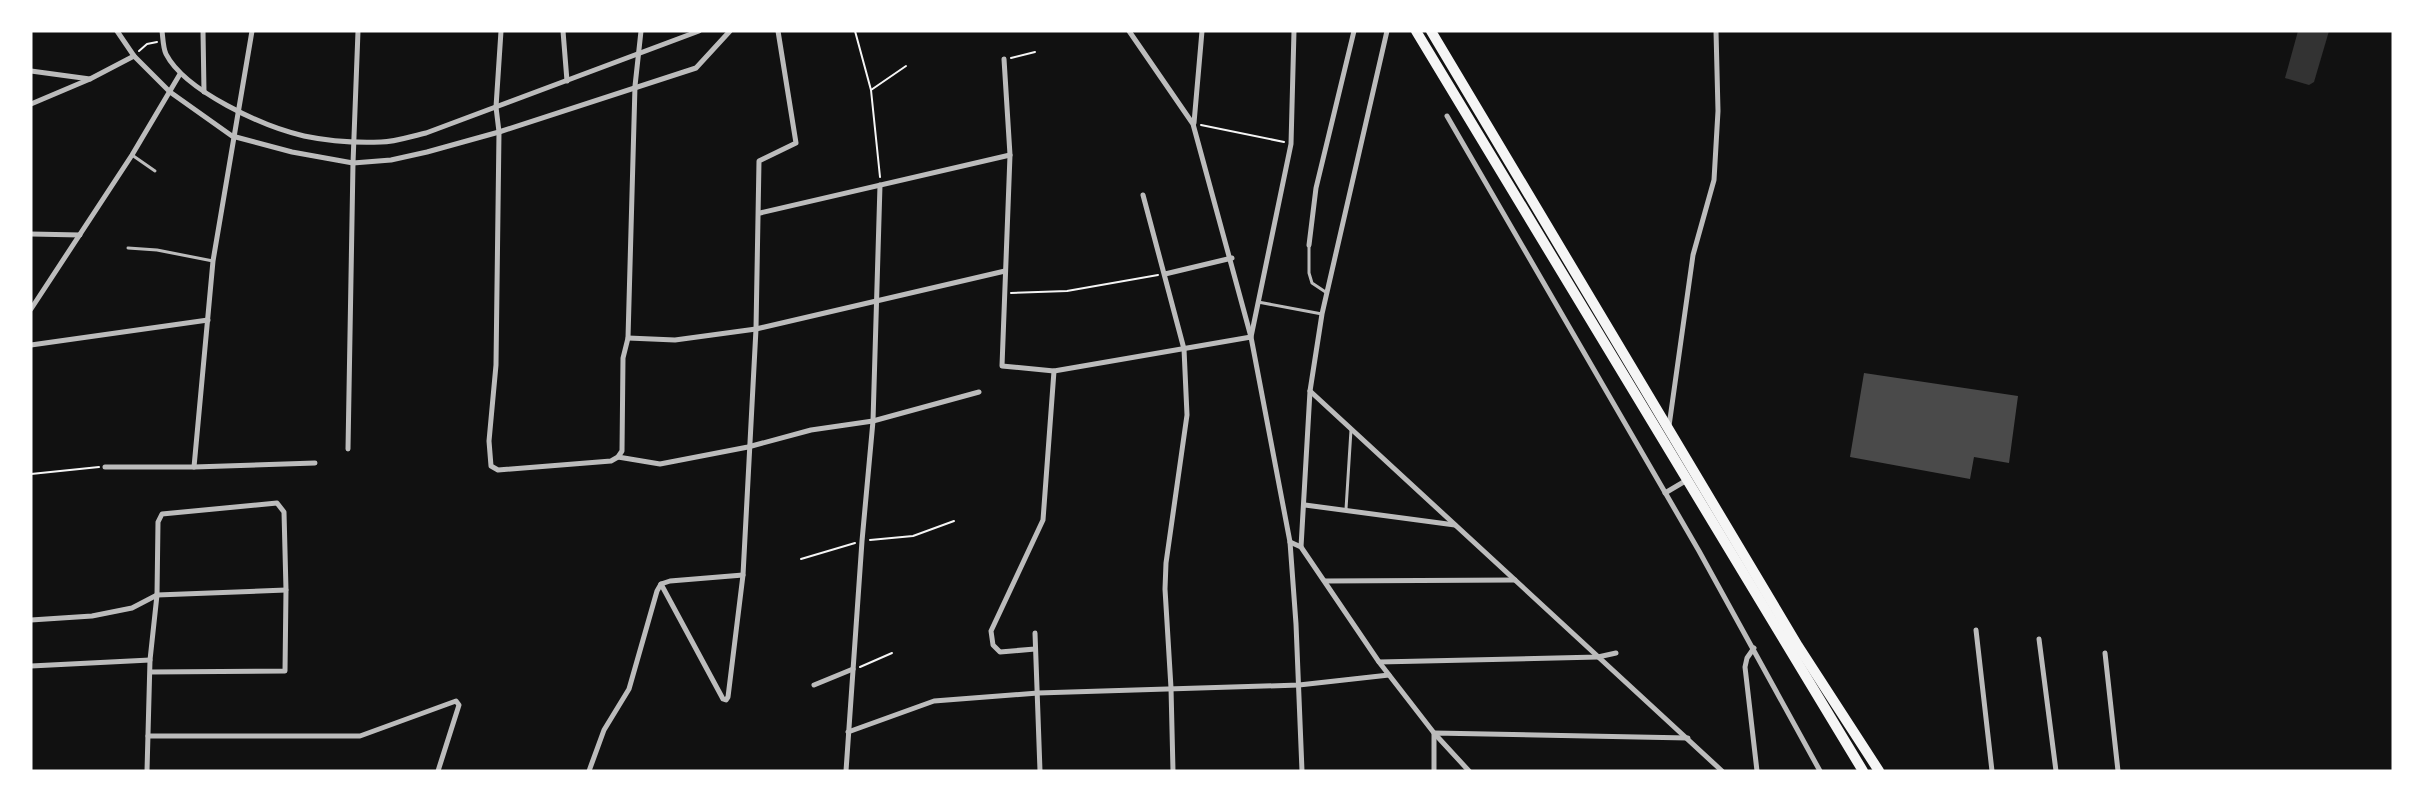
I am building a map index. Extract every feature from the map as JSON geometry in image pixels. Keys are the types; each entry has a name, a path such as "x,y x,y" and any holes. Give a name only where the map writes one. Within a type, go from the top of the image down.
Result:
{"main road":[{"path":"1416,31 1863,771"},
{"path":"1432,31 1798,646 1879,771"}],"street":[{"path":"117,31 134,56 170,92 232,136 292,152 353,163 391,160 499,132 635,86 696,68 730,31"},
{"path":"162,31 165,53 180,74 204,92 238,110 276,128 306,136 383,142 426,133 698,31"},
{"path":"203,31 204,92"},
{"path":"194,467 213,261 232,136 252,31"},
{"path":"348,449 353,163 358,31"},
{"path":"501,31 496,107 499,132 496,365 491,437 489,441 492,468 498,470 611,461 618,457 622,451 623,358 628,338 635,86 641,31"},
{"path":"563,31 567,81"},
{"path":"661,584 723,700 726,700 728,697 743,575 748,447 756,329 760,213 759,161 796,144 778,31"},
{"path":"1129,31 1194,124 1232,258 1251,337 1290,542 1302,771"},
{"path":"1194,124 1202,31"},
{"path":"1308,245 1316,188 1354,31"},
{"path":"1301,547 1305,505 1310,391 1322,314 1387,31"},
{"path":"1660,436 1668,428 1693,255 1714,180 1718,111 1716,31"},
{"path":"1251,337 1292,144 1296,32"},
{"path":"31,104 90,79 134,56"},
{"path":"1004,60 1010,155 1002,366 1054,371 1251,337"},
{"path":"31,71 90,79"},
{"path":"31,309 132,155 180,74"},
{"path":"1447,116 1754,648 1820,771"},
{"path":"760,213 1010,155"},
{"path":"846,771 862,541 873,420 880,184"},
{"path":"1143,195 1184,349 1187,415 1166,563 1165,589 1172,688 1173,771"},
{"path":"31,234 80,235"},
{"path":"1165,274 1232,258"},
{"path":"628,338 675,340 756,329 878,299 1005,271"},
{"path":"31,345 208,320"},
{"path":"1035,649 1000,652 993,645 991,631 1042,520 1054,371"},
{"path":"1310,391 1598,657 1689,738 1722,771"},
{"path":"618,457 660,464 748,447 811,430 873,420 979,392"},
{"path":"105,467 194,467 315,463"},
{"path":"1665,493 1686,480"},
{"path":"147,771 150,660 157,595 158,522 162,514 277,503 284,512 286,590 285,671 150,672"},
{"path":"1305,505 1455,525"},
{"path":"1290,542 1301,547 1389,676 1434,733 1469,771"},
{"path":"589,771 604,730 629,689 657,591 661,584 670,581 743,575"},
{"path":"1325,581 1516,580"},
{"path":"31,620 92,616 132,608 157,595 286,590"},
{"path":"1976,630 1992,771"},
{"path":"1034,633 1040,771"},
{"path":"2039,639 2056,771"},
{"path":"1754,648 1747,658 1745,668 1757,771"},
{"path":"1379,662 1598,657 1616,653"},
{"path":"2105,653 2118,771"},
{"path":"31,666 150,660"},
{"path":"814,685 853,669"},
{"path":"848,732 934,701 1038,693 1298,685 1389,676"},
{"path":"148,736 360,736 456,701 459,705 438,771"},
{"path":"1434,733 1689,738"},
{"path":"1434,733 1434,771"}],"lane":[{"path":"132,155 155,172"},
{"path":"1308,245 1309,273 1312,283 1327,292"},
{"path":"128,248 157,250 213,261"},
{"path":"1258,302 1322,314"},
{"path":"1346,509 1351,429"}],"path":[{"path":"855,31 871,90 880,184"},
{"path":"134,56 147,44 163,40"},
{"path":"1004,60 1035,52"},
{"path":"871,90 906,66"},
{"path":"1194,124 1292,144"},
{"path":"1004,294 1067,291 1165,274"},
{"path":"31,474 105,467"},
{"path":"801,559 862,541 913,536 954,521"},
{"path":"853,669 892,653"}],"shaded area":[{"path":"2298,31 2329,31 2314,82 2309,85 2285,78"}],"building":[{"path":"1864,373 2018,396 2009,463 1974,457 1970,479 1850,457"}]}
